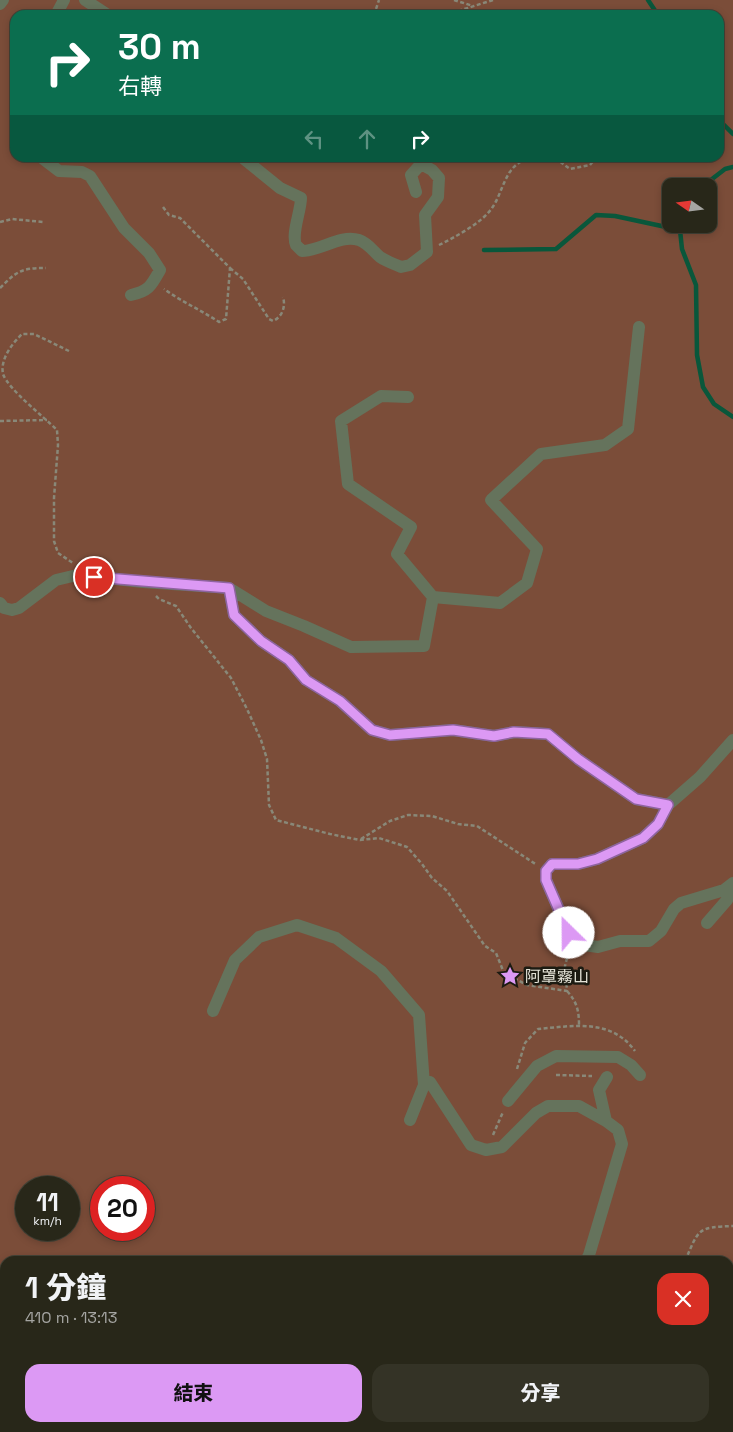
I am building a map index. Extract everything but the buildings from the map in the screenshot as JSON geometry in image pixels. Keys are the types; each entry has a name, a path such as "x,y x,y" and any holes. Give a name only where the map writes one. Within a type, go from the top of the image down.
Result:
{"street":[{"path":"0,4 3,0"},
{"path":"85,0 100,10"},
{"path":"47,162 59,171 82,172 90,176 124,228 149,253 160,270 151,286 140,293 130,295"},
{"path":"248,162 280,188 301,198 295,234 296,244 302,251 311,251 342,240 357,239 366,243 382,258 401,267 410,264 427,252 425,215 438,196 439,178 432,170 421,164 411,176 416,192"},
{"path":"408,397 381,396 341,421 348,484 411,527 397,554 433,597 500,603 527,583 537,549 491,500 541,454 604,445 628,429 639,327"},
{"path":"0,603 4,608 12,610 19,608 56,580 77,575 229,588 266,611 351,647 424,646 433,597"},
{"path":"229,588 234,615 261,641 289,660 306,680 340,701 372,730 390,735 453,730 494,736 514,732 548,734 578,759 636,799 668,805"},
{"path":"733,740 700,777 668,805 658,824 643,838 597,859 578,864 552,864 546,871 546,880 569,933 577,944 598,947 620,941 648,941 660,931 674,909 681,903 724,890 733,883"},
{"path":"707,923 727,900 733,888"},
{"path":"213,1011 235,960 259,937 298,925 336,938 381,972 419,1015 424,1085 410,1120"},
{"path":"508,1101 537,1066 556,1056 618,1057 631,1065 640,1075"},
{"path":"606,1120 599,1090 607,1077"},
{"path":"424,1085 430,1082 471,1145 486,1150 502,1147 536,1113 548,1106 578,1106 606,1120 618,1130 622,1144 588,1256"}],"path":[{"path":"454,0 475,6"},
{"path":"462,10 494,0"},
{"path":"427,252 469,229 492,209 509,174 516,165 522,162"},
{"path":"560,162 570,169 590,165 593,162"},
{"path":"163,207 169,216 180,218 243,279 269,319 273,321 279,319 284,309 283,297"},
{"path":"0,222 12,219 43,222"},
{"path":"0,288 12,276 26,268 46,268"},
{"path":"160,270 160,287 185,304 196,307 219,322 226,319 230,268"},
{"path":"69,351 34,334 22,334 10,346 3,361 3,374 12,388 57,430 54,541 58,553 76,564 77,575"},
{"path":"0,421 47,420"},
{"path":"143,582 159,599 176,606 231,678 261,740 267,759 269,805 276,820 360,840 379,838 406,847 432,878 447,891 485,946 496,953 504,973 527,984 567,991 574,998 579,1011 578,1025"},
{"path":"360,840 390,821 408,815 432,816 458,824 477,826 546,871"},
{"path":"567,991 565,966 568,950 577,944"},
{"path":"687,1256 697,1234 709,1227 733,1226"}],"shaded area":[{"path":"0,0 733,0 733,1256 0,1256"}],"waterway":[{"path":"648,0 655,10"},
{"path":"724,125 733,134"},
{"path":"713,178 725,169 733,167"},
{"path":"484,250 556,249 596,215 615,216 662,226"},
{"path":"680,233 682,249 696,285 697,355 703,387 714,404 733,417"}],"place":[{"name":"阿罩霧山","path":"510,976"}],"route":[{"path":"94,577 229,588 234,615 261,641 289,660 306,680 340,701 372,730 390,735 453,730 494,736 514,732 548,734 578,759 636,799 668,805 658,824 643,838 597,859 578,864 552,864 546,871 546,880 569,933"}]}
